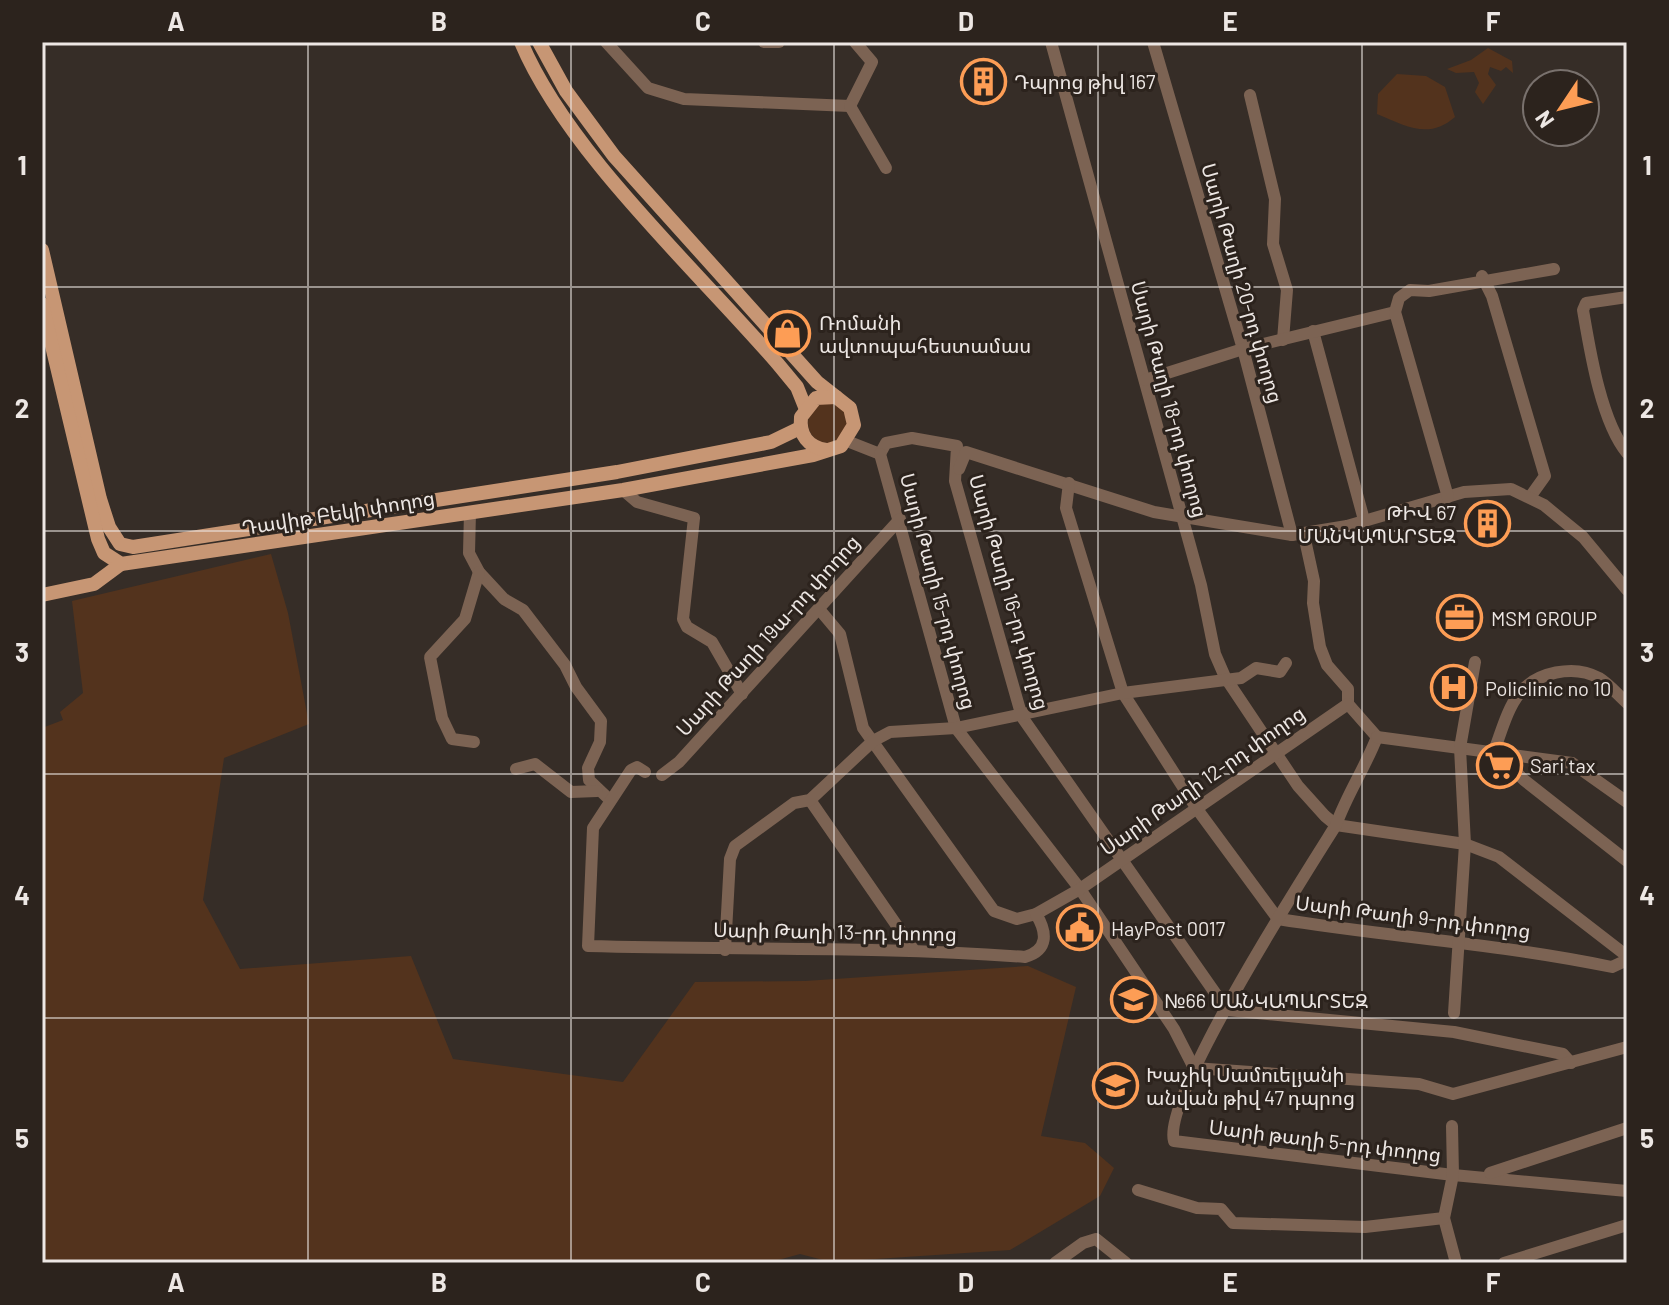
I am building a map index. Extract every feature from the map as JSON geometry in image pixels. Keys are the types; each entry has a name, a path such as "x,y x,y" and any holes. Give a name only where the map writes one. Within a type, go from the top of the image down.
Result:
{"main road":[{"path":"521,42 551,96 599,162 797,387 805,407 800,428 813,446 841,445 852,433 850,408 817,382 614,156 566,91 539,42"},
{"path":"42,250 100,499 115,539 126,546 121,564 94,584 42,595"},
{"path":"42,304 98,539 104,553 121,564"},
{"path":"805,407 822,396 836,397"},
{"name":"Դավիթ Բեկի փողոց","path":"126,546 276,526 617,472 771,442 800,428"},
{"name":"Դավիթ Բեկի փողոց","path":"121,564 623,490 841,445"}],"street":[{"path":"606,42 648,88 684,99 850,106"},
{"path":"764,42 779,42"},
{"path":"850,106 872,62 855,42"},
{"name":"Սարի Թաղի 18-րդ փողոց","path":"1051,42 1182,517 1215,654 1225,677 1298,786 1336,825"},
{"name":"Սարի Թաղի 20-րդ փողոց","path":"1153,42 1314,583 1313,603 1320,647 1327,665 1348,689 1348,704 1377,737"},
{"path":"1250,95 1275,199 1273,244 1287,290 1283,340"},
{"path":"850,106 886,168"},
{"path":"1448,497 1395,312 1399,298 1410,290 1429,291 1482,277 1554,269"},
{"path":"1482,277 1545,476 1530,497"},
{"path":"1627,297 1595,299 1586,303 1583,310 1603,397 1614,430 1627,453"},
{"path":"1145,380 1243,349 1395,312"},
{"path":"1313,331 1364,520"},
{"name":"Սարի Թաղի 16-րդ փողոց","path":"880,454 886,443 912,438 957,446 955,481 1022,717 1227,1010"},
{"path":"841,445 880,454"},
{"path":"955,481 966,452 1154,512 1298,535 1448,497 1511,489 1530,497 1583,537 1627,590"},
{"name":"Սարի Թաղի 15-րդ փողոց","path":"880,454 956,728 1080,889 1174,1029 1194,1068"},
{"name":"Սարի Թաղի 9-րդ փողոց","path":"1069,483 1066,508 1123,693 1197,809 1278,919 1382,935 1556,954 1612,967 1627,958"},
{"path":"623,490 637,502 694,518 683,619 687,627 712,642 742,694"},
{"path":"470,512 469,553 479,572 504,599 523,610 565,665 576,687 601,721 600,742 588,768 589,780 597,791 610,800 632,768 637,767 645,772"},
{"name":"Սարի Թաղի 19ա-րդ փողոց","path":"662,775 679,762 900,519"},
{"path":"474,742 452,739 442,718 430,657 465,619 479,572"},
{"path":"819,609 840,634 863,728 994,911 1012,919 1036,914"},
{"path":"1454,1013 1456,942 1465,844 1460,748 1475,662"},
{"path":"725,950 730,859 735,846 794,803 810,800 873,741 892,731 956,728 1022,717 1123,693 1186,687 1225,677 1241,678 1256,668 1280,672 1286,663"},
{"path":"1494,751 1518,695 1531,682 1547,674 1566,671 1597,677 1627,703"},
{"name":"Սարի Թաղի 12-րդ փողոց","path":"1036,914 1125,861 1348,704"},
{"path":"1627,802 1572,763 1377,737 1364,772 1345,799 1336,825 1278,919 1194,1068 1419,1084 1453,1094 1627,1047"},
{"path":"1494,751 1524,780 1627,861"},
{"path":"516,769 535,764 571,792 597,791"},
{"name":"Սարի Թաղի 13-րդ փողոց","path":"610,800 593,828 588,946 725,950 913,949 1027,957 1039,950 1045,940 1045,929 1036,914"},
{"path":"810,800 913,949"},
{"path":"1336,825 1465,844 1499,857 1627,958"},
{"path":"1227,1010 1454,1032 1563,1054 1571,1063"},
{"name":"Սարի թաղի 5-րդ փողոց","path":"1194,1068 1173,1124 1174,1141 1453,1175"},
{"path":"1452,1126 1453,1175 1444,1218 1456,1263"},
{"path":"1483,1176 1627,1128"},
{"path":"1453,1175 1627,1191"},
{"path":"1138,1190 1197,1208 1221,1209 1233,1223 1365,1227 1444,1218"},
{"path":"1504,1263 1627,1225"},
{"path":"1055,1263 1083,1243 1096,1239 1126,1263"}],"shaded area":[{"path":"1488,48 1512,61 1513,73 1506,67 1501,71 1490,67 1488,74 1496,85 1483,104 1475,92 1479,83 1474,72 1456,73 1447,69 1471,60"},
{"path":"1397,74 1426,76 1445,87 1455,117 1436,128 1417,129 1377,114 1378,94"},
{"path":"828,403 842,409 848,423 842,437 828,443 814,437 808,423 814,409"},
{"path":"271,554 288,613 309,724 224,758 203,900 240,969 411,956 453,1059 623,1082 695,982 805,981 1028,966 1076,987 1041,1136 1085,1143 1114,1168 1100,1196 1010,1250 831,1262 800,1254 767,1263 42,1263 42,728 63,720 60,712 83,693 72,601"}],"place":[{"name":"Դպրոց թիվ 167","path":"983,81"},
{"name":"Ռոմանի ավտոպահեստամաս","path":"788,333"},
{"name":"ԹԻՎ 67 ՄԱՆԿԱՊԱՐՏԵԶ","path":"1487,524"},
{"name":"MSM GROUP","path":"1460,618"},
{"name":"Policlinic no 10","path":"1454,688"},
{"name":"Sari tax","path":"1499,765"},
{"name":"HayPost 0017","path":"1080,928"},
{"name":"№66 ՄԱՆԿԱՊԱՐՏԵԶ","path":"1133,1000"},
{"name":"Խաչիկ Սամուելյանի անվան թիվ 47 դպրոց","path":"1115,1085"}]}
